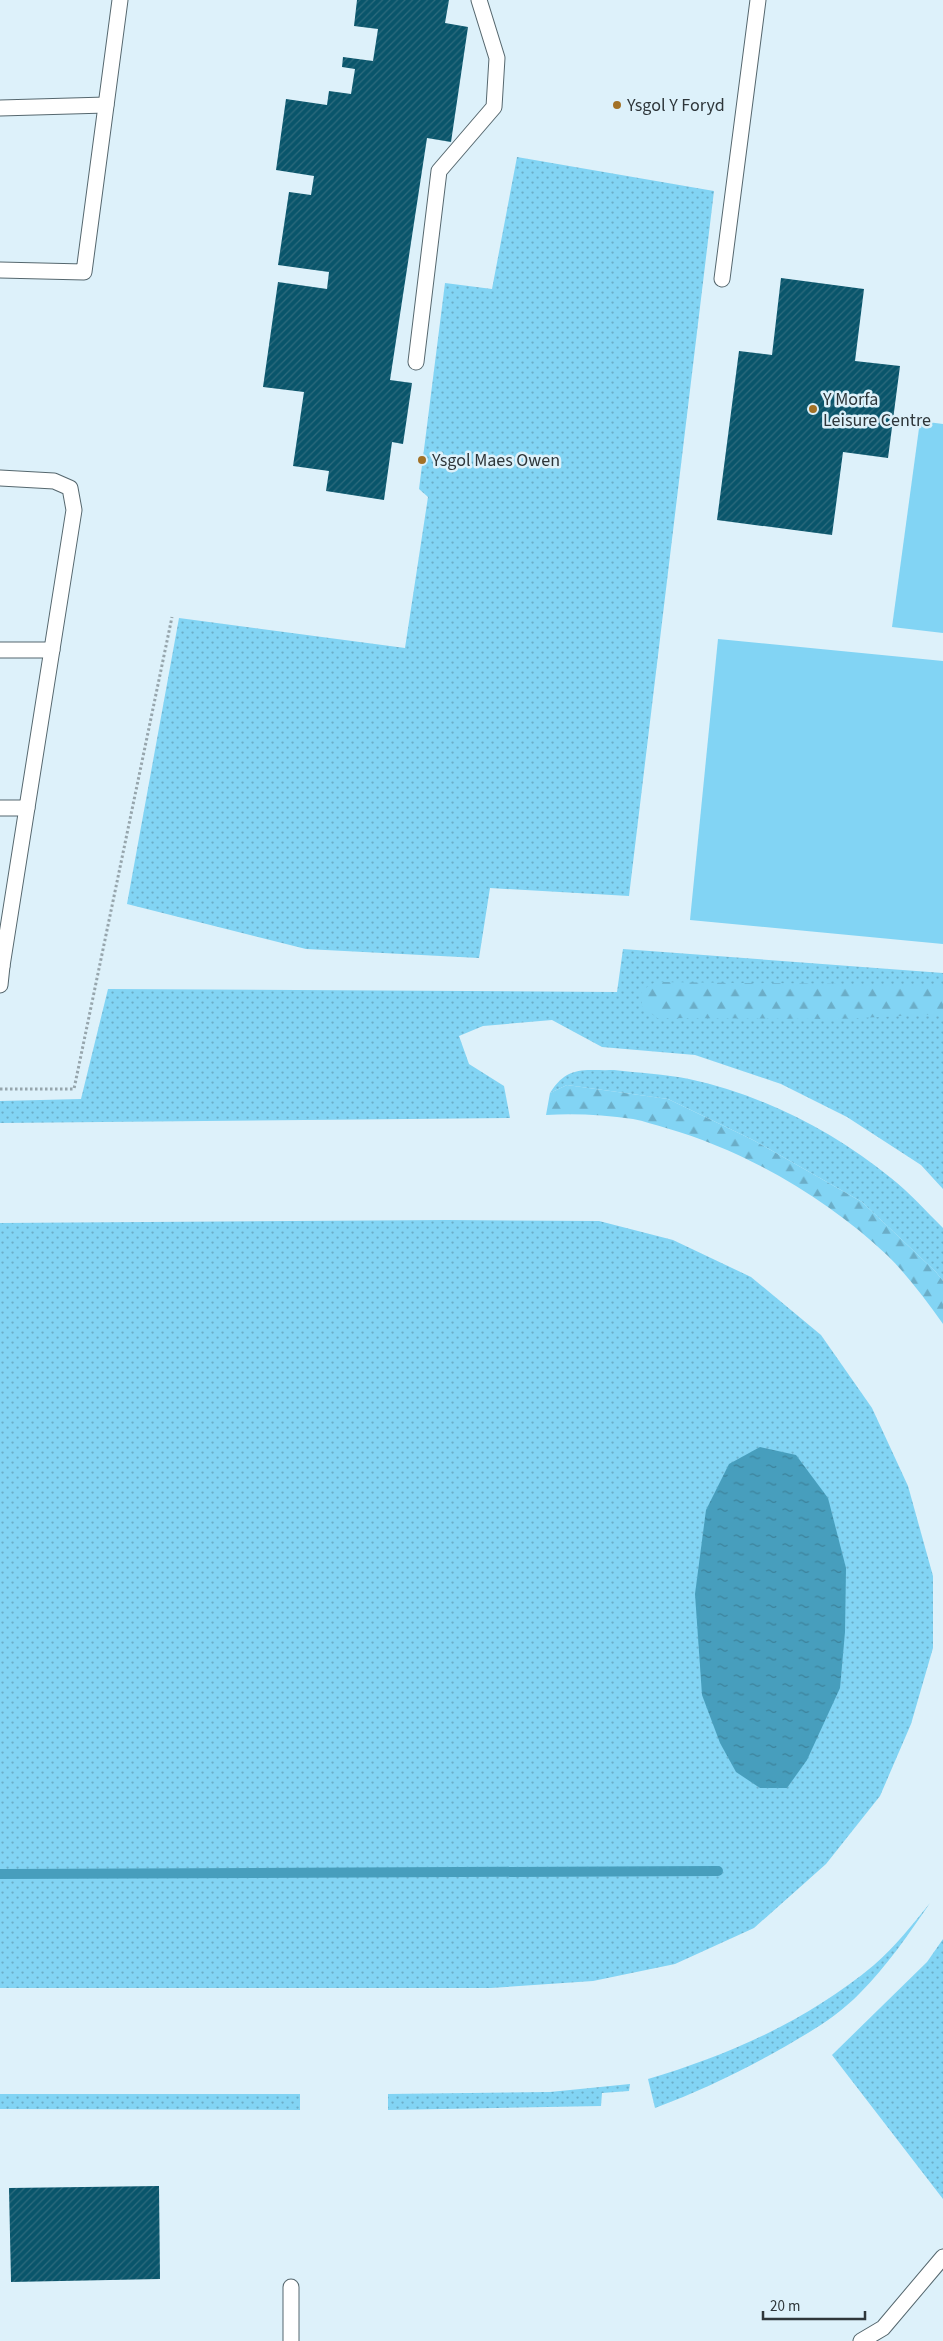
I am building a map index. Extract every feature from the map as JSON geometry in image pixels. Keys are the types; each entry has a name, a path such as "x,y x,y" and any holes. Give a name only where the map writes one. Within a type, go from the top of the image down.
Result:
{"lane":[{"path":"0,270 84,272 120,0"},
{"path":"416,362 439,171 494,107 497,58 479,0"},
{"path":"722,279 758,0"},
{"path":"0,108 106,105"},
{"path":"0,478 54,480 70,488 74,510 1,966 0,985"},
{"path":"0,650 52,650"},
{"path":"0,808 27,808"},
{"path":"861,2341 882,2328 943,2257"},
{"path":"290,2341 291,2287"}],"path":[{"path":"0,1089 74,1088 172,617"}],"green space":[{"path":"517,157 714,191 629,896 490,888 479,958 306,949 127,904 179,618 405,648 428,497 419,489 445,283 492,289"},
{"path":"920,421 943,424 943,633 892,627"},
{"path":"718,639 943,661 943,944 690,920"},
{"path":"623,949 943,973 943,1189 921,1165 847,1117 781,1084 695,1055 602,1047 552,1020 483,1026 459,1036 469,1064 504,1086 510,1118 0,1123 0,1101 81,1099 108,989 617,992"},
{"path":"655,982 943,985 943,1014 837,1019 657,1018 642,1006 641,991"},
{"path":"614,1070 689,1079 717,1086 770,1105 821,1130 845,1145 898,1184 943,1228 943,1281 936,1272 862,1202 753,1140 668,1099 567,1085 550,1093 563,1078 577,1071"},
{"path":"567,1085 668,1099 753,1140 862,1202 936,1272 943,1281 943,1324 917,1288 888,1256 839,1215 812,1196 755,1163 696,1138 666,1128 637,1120 611,1116 579,1114 546,1115 550,1093"},
{"path":"447,1220 599,1221 673,1240 751,1277 821,1335 872,1408 908,1486 933,1576 933,1648 911,1724 880,1796 826,1864 754,1928 675,1964 593,1981 491,1988 0,1988 0,1223"},
{"path":"930,1903 870,1983 834,2015 786,2046 754,2063 706,2087 655,2108 648,2079 709,2059 738,2047 767,2034 822,2003 849,1985 882,1958"},
{"path":"943,1939 943,2199 832,2055 927,1962"},
{"path":"630,2084 629,2091 602,2093 601,2106 388,2110 388,2094 550,2092"},
{"path":"0,2094 300,2094 300,2110 0,2109"}],"water":[{"path":"760,1447 796,1455 828,1498 846,1568 845,1632 840,1688 807,1760 787,1788 760,1788 736,1772 720,1743 702,1695 695,1594 706,1510 729,1464"}],"building":[{"path":"357,0 449,0 445,23 468,27 451,142 427,138 390,380 412,383 403,444 392,442 384,500 326,491 329,471 293,466 304,392 263,387 278,282 327,289 329,272 278,265 289,192 311,195 314,176 276,170 286,99 327,105 329,91 351,94 355,69 342,67 343,57 373,61 378,29 354,26"},
{"name":"Y Morfa Leisure Centre","path":"781,278 864,289 855,361 900,366 888,458 843,452 832,535 717,520 739,351 772,355"},
{"path":"159,2186 160,2279 11,2282 9,2188"}],"waterway":[{"path":"0,1874 718,1871"}],"place":[{"name":"Ysgol Y Foryd","path":"617,105"},
{"name":"Y Morfa Leisure Centre","path":"813,409"},
{"name":"Ysgol Maes Owen","path":"422,460"}]}
